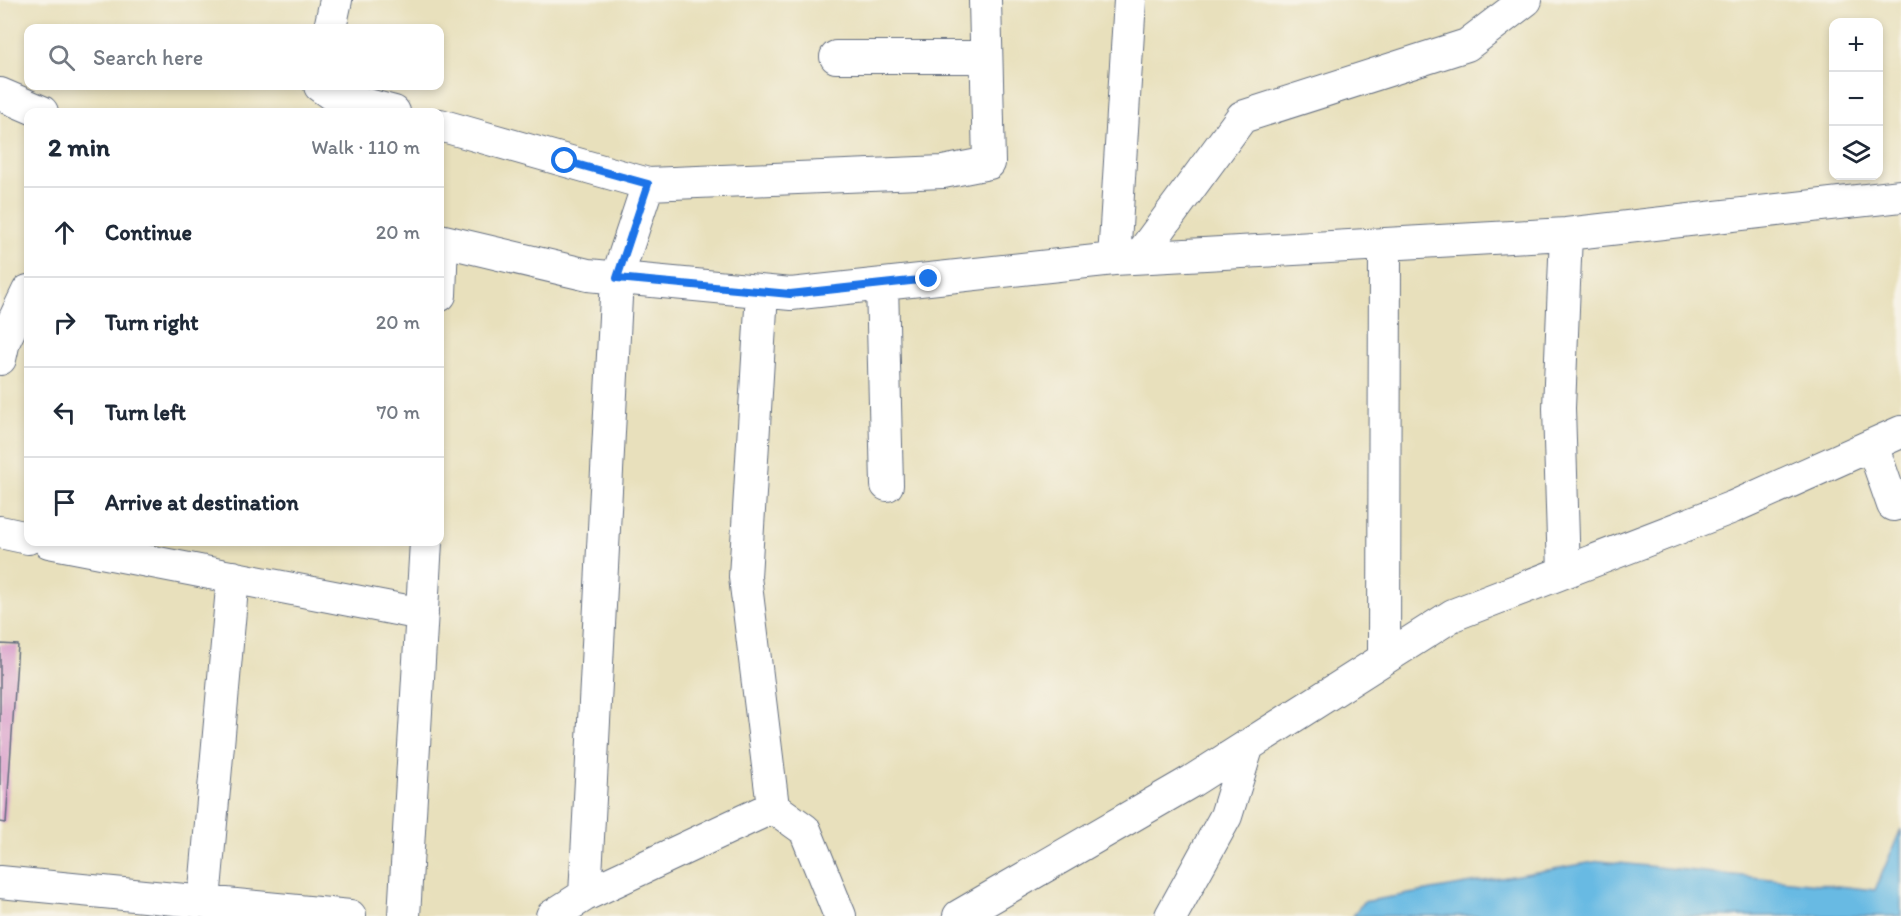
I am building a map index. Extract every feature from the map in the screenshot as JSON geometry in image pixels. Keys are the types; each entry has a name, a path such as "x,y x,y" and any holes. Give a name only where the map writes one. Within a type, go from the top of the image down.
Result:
{"street":[{"path":"331,24 336,0"},
{"path":"444,126 648,184 943,172 989,163 985,0"},
{"path":"1126,258 1130,0"},
{"path":"1126,258 1242,117 1467,45 1526,0"},
{"path":"836,57 986,57"},
{"path":"326,90 334,96 379,108"},
{"path":"0,94 33,108"},
{"path":"585,895 617,278 648,184"},
{"path":"444,242 588,275 790,294 1126,258 1566,234 1901,196"},
{"path":"1564,572 1559,408 1566,234"},
{"path":"1384,659 1385,244"},
{"path":"882,284 887,485"},
{"path":"762,292 745,577 772,807 805,830 840,916"},
{"path":"8,346 24,302"},
{"path":"960,916 1192,781 1453,615 1733,507 1901,432"},
{"path":"1872,445 1893,505 1901,503"},
{"path":"0,532 24,537"},
{"path":"70,546 422,614"},
{"path":"404,916 426,546"},
{"path":"204,901 232,577"},
{"path":"1171,916 1226,816 1248,745"},
{"path":"552,916 585,895 772,807"},
{"path":"0,882 139,905 204,901 350,916"}],"water":[{"path":"1901,829 1901,916 1353,916 1363,902 1600,861 1875,890"}],"building":[{"path":"0,644 18,645 6,823 0,822"}],"route":[{"path":"565,161 648,184 617,278 790,294 929,279"}]}
